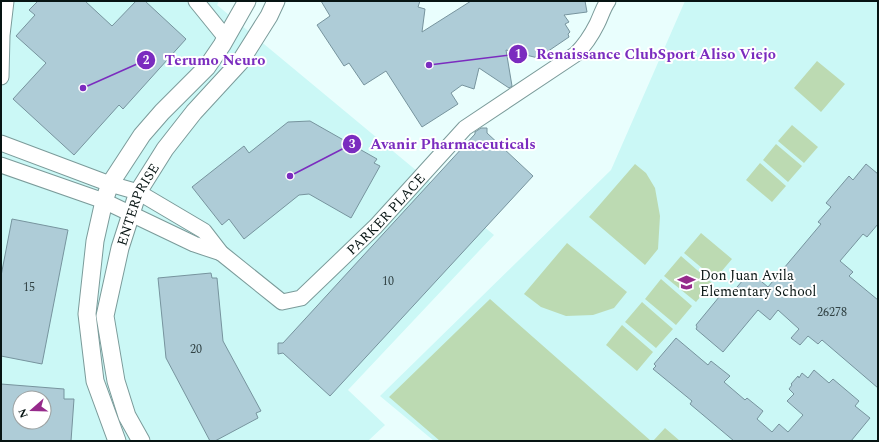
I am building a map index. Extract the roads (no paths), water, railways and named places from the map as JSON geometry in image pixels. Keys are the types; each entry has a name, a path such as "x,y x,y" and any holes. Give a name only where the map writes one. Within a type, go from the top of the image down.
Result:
{"main road":[{"name":"ENTERPRISE","path":"116,441 95,381 87,314 95,241 104,202 110,184 142,135 162,112 207,67 226,38 247,1"},
{"name":"ENTERPRISE","path":"141,441 127,416 116,382 105,316 120,248 138,192 165,149 194,112 240,62 269,16 276,1"}],"street":[{"path":"1,77 2,35 6,1"},
{"path":"196,1 226,38"},
{"name":"PARKER PLACE","path":"1,142 110,184 138,192 204,231 221,253 282,302 301,298 376,226 465,128 576,54 587,42 597,24 604,6 608,1"},
{"name":"PARKER PLACE","path":"1,165 104,202 194,244 221,253"}],"place":[{"name":"Renaissance ClubSport Aliso Viejo","path":"429,65"},
{"name":"Terumo Neuro","path":"83,88"},
{"name":"Avanir Pharmaceuticals","path":"290,176"},
{"name":"Don Juan Avila Elementary School","path":"687,283"}]}
